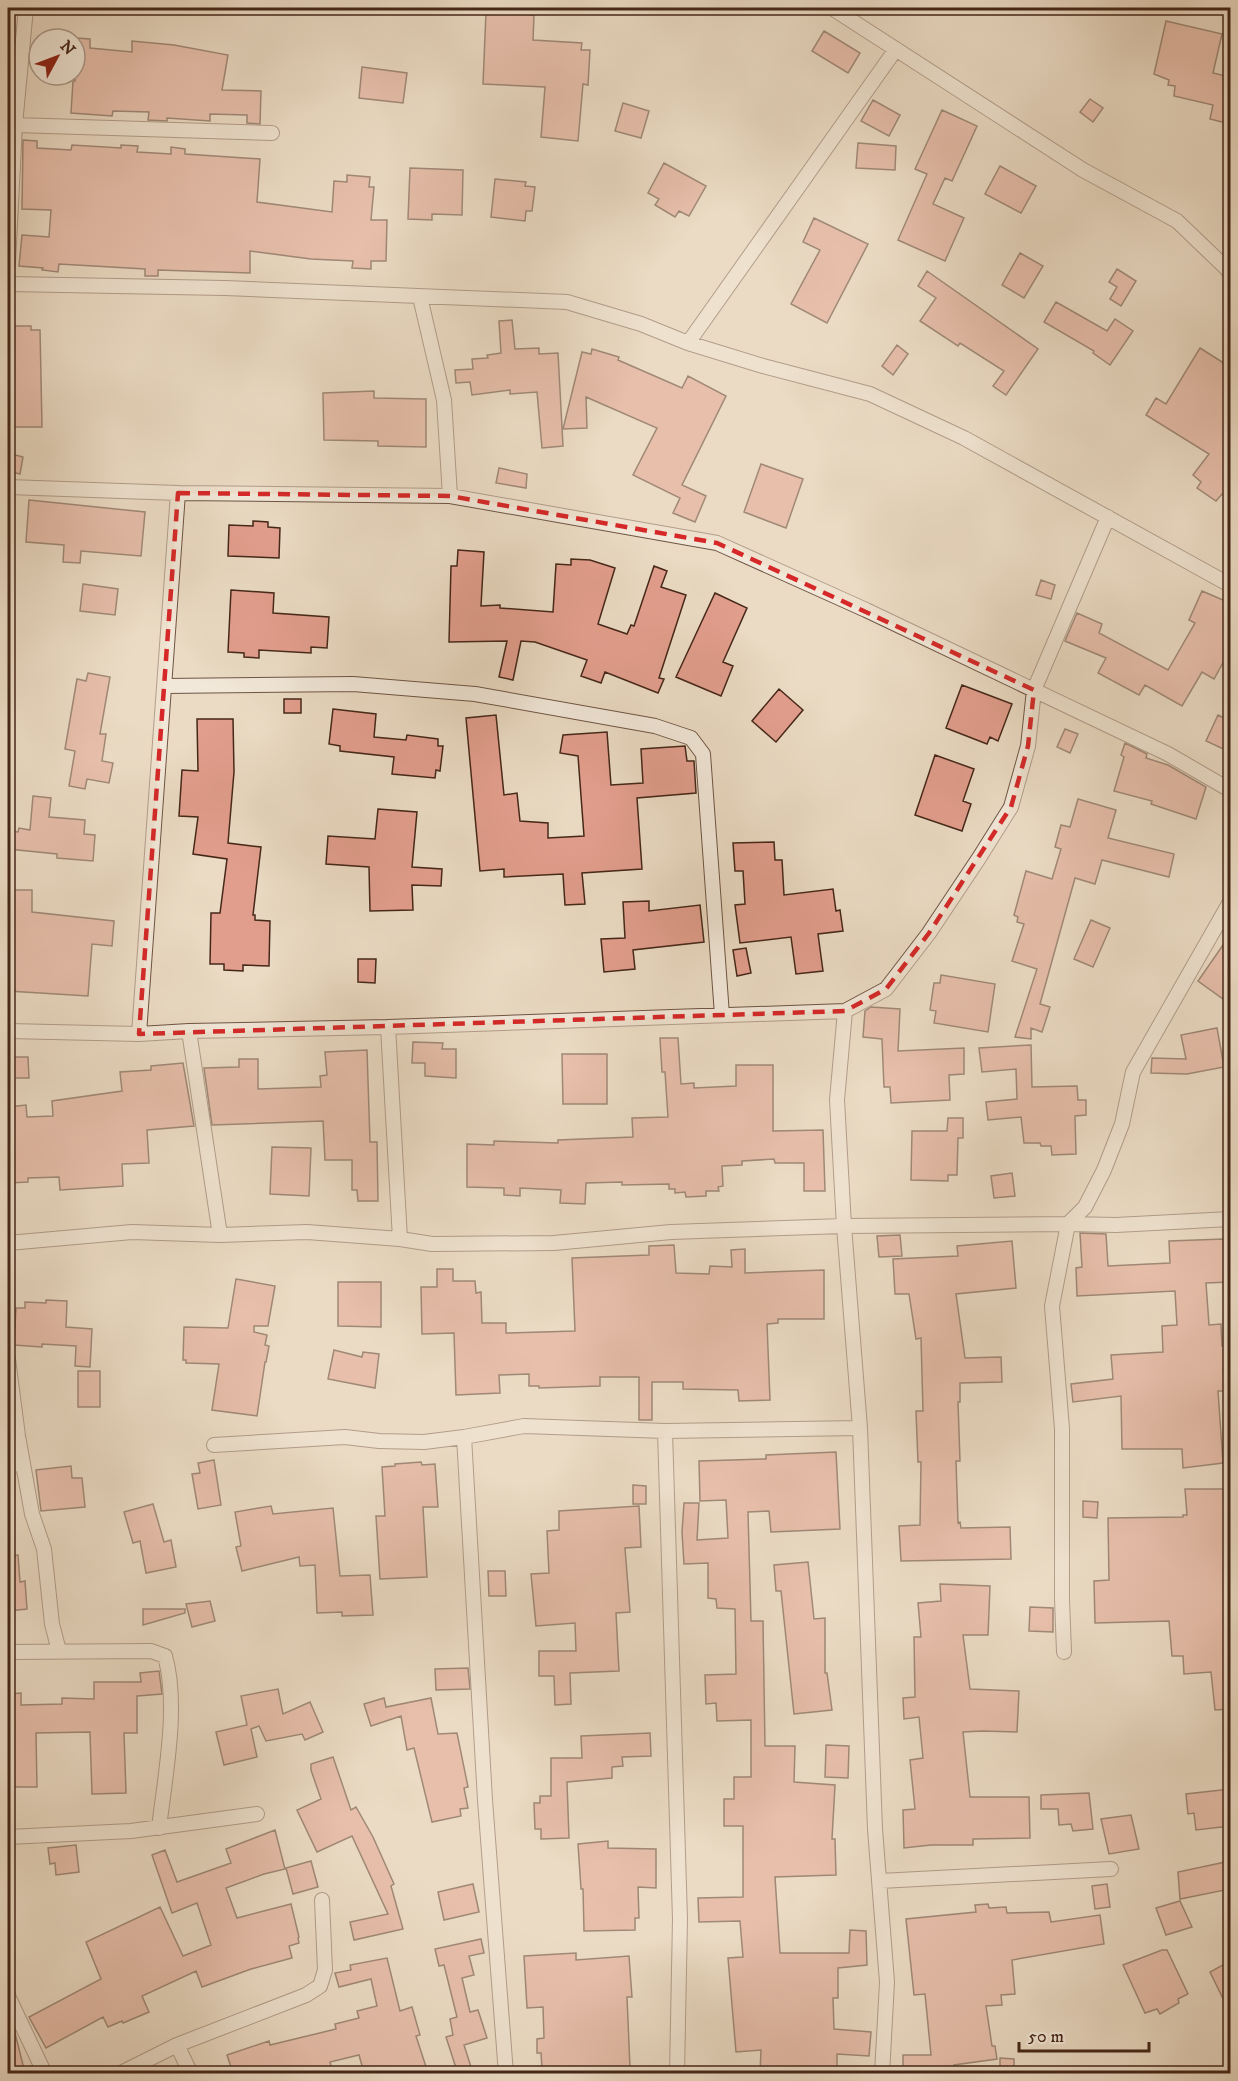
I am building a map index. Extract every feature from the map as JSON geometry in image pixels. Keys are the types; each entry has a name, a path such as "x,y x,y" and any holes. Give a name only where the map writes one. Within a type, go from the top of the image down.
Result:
{"street":[{"path":"8,263 15,125 26,8"},
{"path":"832,8 1083,170 1177,222 1229,270"},
{"path":"688,343 896,49"},
{"path":"15,125 272,133"},
{"path":"8,284 225,288 567,302 641,324 688,343 763,366 870,394 964,438 1230,585"},
{"path":"420,297 444,400 450,496"},
{"path":"8,487 178,493 450,496 717,543 866,610 1168,754 1230,790"},
{"path":"139,1034 178,493"},
{"path":"8,1031 139,1034 845,1011 886,989 929,933 1011,807 1028,746 1035,690 1108,517"},
{"path":"165,686 353,684 475,694 655,726 691,738 703,754 722,1015"},
{"path":"1064,1652 1062,1429 1052,1306 1068,1224 1085,1207 1104,1170 1122,1124 1133,1072 1230,902"},
{"path":"845,1011 837,1100 844,1226 861,1428 875,1829 887,1982 882,2073"},
{"path":"388,1027 400,1239"},
{"path":"189,1031 220,1236"},
{"path":"8,1243 132,1232 220,1236 307,1232 400,1239 432,1244 554,1243 671,1232 844,1226 1068,1224 1116,1226 1230,1219"},
{"path":"8,1359 23,1464 32,1514 44,1549 52,1624 59,1651"},
{"path":"214,1445 345,1437 379,1441 424,1442 524,1426 664,1431 861,1428"},
{"path":"664,1431 680,1919 677,2073"},
{"path":"464,1437 485,1800 506,2073"},
{"path":"8,1465 23,1464"},
{"path":"8,1652 151,1651 165,1656 169,1670 170,1725 159,1828"},
{"path":"8,1837 159,1828 257,1814"},
{"path":"880,1881 1111,1869"},
{"path":"119,2073 177,2045 306,1995 320,1986 325,1970 322,1900"},
{"path":"8,1998 45,2073"},
{"path":"177,2045 191,2073"}],"highlighted area":[{"path":"178,493 450,496 717,543 1034,690 1028,746 1011,807 929,933 886,989 845,1011 139,1034"}],"building":[{"path":"486,12 534,15 533,40 582,43 581,50 590,50 588,85 583,84 578,141 541,137 545,87 483,84"},
{"path":"1166,21 1222,34 1213,73 1230,77 1230,124 1210,119 1213,105 1174,96 1175,86 1168,85 1169,80 1154,74"},
{"path":"824,31 860,53 848,73 812,51"},
{"path":"87,39 90,39 90,48 132,52 132,41 174,45 228,55 222,90 261,91 260,124 247,123 247,115 210,114 210,121 167,118 167,121 148,120 149,112 113,111 112,116 71,113 73,87 87,87"},
{"path":"362,67 407,73 403,103 359,98"},
{"path":"1090,99 1103,108 1093,122 1080,112"},
{"path":"873,100 900,115 889,136 861,121"},
{"path":"623,103 649,111 641,138 615,131"},
{"path":"942,110 977,126 952,181 945,178 933,204 964,218 945,261 898,240 927,174 915,169"},
{"path":"23,140 37,141 37,148 71,150 72,145 121,148 121,145 138,146 137,152 171,154 171,147 185,149 185,154 260,159 257,202 332,212 334,181 347,182 347,175 370,177 369,187 374,187 371,220 387,220 386,261 371,261 371,269 352,268 353,261 311,259 250,251 250,273 158,270 158,276 145,276 145,269 59,264 58,272 19,266 22,235 49,237 51,210 22,209"},
{"path":"858,143 896,146 895,170 856,168"},
{"path":"664,163 706,186 689,216 679,211 675,217 655,205 659,199 648,193"},
{"path":"1000,166 1036,186 1021,213 985,194"},
{"path":"410,168 463,170 462,215 432,214 432,220 408,219"},
{"path":"495,179 526,182 525,186 535,187 532,211 526,211 525,221 491,217"},
{"path":"814,218 868,244 827,323 791,304 820,250 803,242"},
{"path":"1020,253 1043,266 1024,298 1002,285"},
{"path":"1117,269 1136,281 1121,306 1110,299 1117,287 1109,282"},
{"path":"927,271 1038,349 1006,395 993,386 1004,371 960,343 958,346 920,321 936,298 918,286"},
{"path":"1056,302 1107,331 1115,319 1133,331 1110,365 1093,353 1094,351 1044,322"},
{"path":"512,320 515,349 539,348 539,354 558,353 563,446 542,448 537,392 510,394 510,390 472,395 470,382 456,383 455,370 473,369 472,359 488,358 487,355 501,353 499,321"},
{"path":"8,326 31,326 31,330 40,330 42,427 10,427"},
{"path":"897,345 908,354 893,375 882,366"},
{"path":"1200,348 1230,367 1230,500 1222,494 1216,501 1197,488 1201,482 1193,475 1209,454 1146,415 1156,398 1166,404"},
{"path":"592,349 619,357 618,360 682,388 688,376 726,396 682,485 706,496 695,522 673,513 680,498 633,475 657,428 586,397 587,428 563,429 582,352 591,354"},
{"path":"374,391 374,398 426,399 426,447 378,446 378,441 324,440 323,393"},
{"path":"8,453 23,457 20,474 8,471"},
{"path":"761,464 803,479 786,528 744,512"},
{"path":"499,468 527,474 526,488 496,483"},
{"path":"29,500 145,512 141,556 81,551 80,563 63,562 64,545 26,542"},
{"path":"253,521 268,522 268,527 280,528 279,558 228,556 229,525 253,526"},
{"path":"458,550 484,552 481,606 500,605 500,608 553,612 556,564 571,565 571,559 590,560 615,568 598,624 627,634 631,625 634,626 654,566 667,571 661,587 686,595 659,678 664,679 658,693 605,672 601,683 581,676 587,660 535,642 521,641 513,680 499,677 507,641 449,642 451,566 457,566"},
{"path":"1041,580 1055,585 1051,599 1036,595"},
{"path":"83,584 118,589 115,615 80,611"},
{"path":"231,590 274,593 273,613 329,617 327,648 311,647 311,653 259,650 259,658 244,657 244,653 228,652"},
{"path":"1202,591 1230,603 1230,650 1214,679 1202,672 1182,706 1145,685 1139,695 1098,673 1106,658 1065,641 1077,613 1102,624 1099,633 1168,670 1195,623 1189,620"},
{"path":"715,593 747,608 723,662 733,666 721,696 676,677"},
{"path":"88,673 110,677 100,734 106,734 102,761 113,763 109,783 87,779 85,789 69,786 75,751 65,749 77,679 86,681"},
{"path":"962,685 1012,704 998,741 990,737 987,744 946,728"},
{"path":"779,689 803,710 776,742 752,721"},
{"path":"284,699 301,699 301,713 284,713"},
{"path":"333,709 376,714 374,737 406,740 407,735 438,739 438,746 443,746 440,771 436,770 435,778 392,774 394,757 340,751 340,746 329,744"},
{"path":"496,715 504,795 517,793 520,821 548,823 548,838 584,836 578,756 560,753 563,735 607,732 611,785 643,783 641,749 685,746 687,761 694,761 696,793 637,798 642,869 582,873 585,904 565,905 563,874 504,877 504,869 480,871 466,718"},
{"path":"1218,715 1230,721 1230,752 1206,741"},
{"path":"197,719 233,719 234,772 228,843 261,847 253,915 255,915 255,920 270,921 269,966 243,965 243,971 224,970 224,964 210,964 211,913 220,913 227,859 193,854 198,817 179,816 182,770 198,771"},
{"path":"1065,729 1078,734 1070,753 1057,747"},
{"path":"1125,743 1147,754 1146,758 1168,765 1206,787 1196,819 1151,804 1152,801 1114,791 1124,757 1121,755"},
{"path":"935,755 974,769 963,801 971,804 962,831 915,815"},
{"path":"33,796 51,798 49,817 85,820 84,834 95,835 93,861 57,858 57,854 8,849 8,831 18,832 19,828 30,830"},
{"path":"1078,799 1116,810 1108,838 1174,854 1169,877 1102,860 1095,884 1075,878 1040,1004 1050,1007 1042,1032 1031,1028 1031,1039 1015,1037 1037,969 1012,961 1024,924 1017,922 1018,917 1014,915 1026,871 1052,879 1061,849 1055,847 1061,825 1070,827"},
{"path":"378,809 417,812 412,867 442,869 441,886 412,885 413,910 370,911 369,867 326,864 328,836 375,839"},
{"path":"774,842 775,860 782,860 784,895 833,889 836,911 840,910 843,931 818,934 823,971 796,974 791,937 740,943 735,905 745,904 743,871 735,871 733,843"},
{"path":"8,890 32,890 32,912 114,921 112,946 92,944 88,996 8,991"},
{"path":"649,901 649,911 700,905 704,942 633,950 635,969 604,972 601,939 625,938 623,902"},
{"path":"1091,920 1110,928 1093,967 1074,959"},
{"path":"1230,935 1230,1004 1198,981"},
{"path":"746,948 751,973 737,976 733,950"},
{"path":"358,959 376,959 375,983 358,982"},
{"path":"941,975 995,984 988,1032 934,1023 936,1011 930,1010 934,983 940,983"},
{"path":"871,1007 900,1009 898,1051 964,1048 964,1074 949,1075 950,1100 891,1103 890,1087 884,1087 882,1039 863,1037 865,1011"},
{"path":"1217,1028 1224,1067 1187,1074 1151,1073 1152,1058 1186,1059 1181,1035"},
{"path":"660,1038 678,1038 681,1084 694,1083 694,1088 736,1086 736,1065 773,1065 773,1131 823,1130 825,1191 804,1191 804,1163 775,1163 774,1159 742,1161 742,1165 722,1166 723,1186 718,1187 719,1191 706,1191 706,1196 686,1197 685,1192 675,1193 675,1189 669,1189 669,1184 586,1183 585,1204 560,1203 561,1190 520,1188 520,1196 504,1195 504,1188 467,1187 467,1144 494,1145 494,1141 558,1143 558,1140 633,1137 632,1118 668,1117"},
{"path":"413,1042 443,1043 442,1049 456,1049 456,1078 425,1076 425,1063 412,1063"},
{"path":"1031,1045 1032,1087 1077,1086 1078,1100 1086,1100 1086,1115 1075,1116 1076,1154 1052,1155 1051,1146 1024,1143 1021,1117 988,1120 986,1102 1017,1099 1016,1069 982,1072 979,1048"},
{"path":"367,1050 370,1142 377,1142 378,1201 358,1201 357,1190 352,1190 352,1160 325,1160 323,1121 212,1125 204,1068 239,1067 239,1059 258,1059 258,1089 321,1087 320,1076 327,1075 325,1052"},
{"path":"562,1054 607,1054 607,1104 563,1104"},
{"path":"8,1057 28,1057 29,1078 8,1078"},
{"path":"183,1063 194,1126 147,1130 149,1163 122,1164 123,1186 60,1190 59,1177 28,1178 28,1182 9,1183 8,1107 26,1105 27,1117 53,1116 52,1101 122,1091 120,1072 151,1070 151,1066"},
{"path":"948,1118 963,1118 963,1138 958,1138 957,1175 948,1175 948,1181 911,1180 912,1131 947,1131"},
{"path":"272,1147 311,1148 309,1196 270,1194"},
{"path":"1012,1173 1015,1196 994,1198 991,1176"},
{"path":"1080,1233 1106,1234 1108,1266 1170,1263 1169,1241 1224,1239 1225,1246 1230,1245 1230,1282 1206,1283 1209,1325 1221,1324 1222,1346 1230,1345 1230,1369 1223,1369 1225,1391 1218,1391 1223,1463 1183,1468 1182,1449 1122,1449 1121,1396 1073,1402 1071,1384 1113,1379 1111,1355 1163,1352 1162,1326 1177,1325 1175,1291 1077,1296 1076,1268 1082,1267"},
{"path":"900,1235 902,1256 879,1257 877,1236"},
{"path":"1012,1241 1016,1288 956,1294 965,1358 1001,1357 1002,1382 960,1383 960,1402 958,1402 960,1461 956,1461 958,1523 960,1522 961,1528 1010,1527 1011,1559 901,1561 899,1526 920,1525 921,1462 918,1462 916,1411 923,1411 921,1338 916,1339 909,1294 895,1294 893,1259 958,1256 957,1246"},
{"path":"674,1245 676,1273 709,1274 710,1266 732,1267 731,1250 745,1249 745,1273 824,1270 824,1319 778,1319 778,1323 767,1324 770,1400 739,1401 738,1390 683,1389 683,1382 652,1382 652,1420 639,1420 639,1377 600,1377 600,1386 539,1388 539,1386 529,1386 529,1374 499,1375 500,1393 456,1395 454,1333 422,1334 421,1287 437,1287 437,1269 453,1269 453,1281 475,1281 476,1293 481,1292 482,1323 506,1323 506,1333 575,1331 572,1258 649,1255 649,1246"},
{"path":"236,1279 275,1286 268,1326 254,1326 254,1332 267,1335 265,1345 269,1346 257,1416 212,1410 219,1364 186,1363 186,1360 183,1360 184,1327 228,1328"},
{"path":"338,1282 381,1282 381,1327 338,1326"},
{"path":"46,1300 67,1301 66,1327 92,1329 90,1367 75,1366 76,1346 14,1345 16,1308 25,1308 25,1302 46,1303"},
{"path":"334,1350 362,1357 363,1352 379,1354 375,1388 328,1379"},
{"path":"78,1371 100,1371 100,1407 78,1407"},
{"path":"836,1452 840,1529 771,1532 769,1511 748,1512 751,1621 763,1621 765,1746 795,1746 794,1782 835,1785 832,1839 835,1839 836,1875 775,1877 780,1953 849,1953 850,1930 866,1931 867,1965 838,1968 838,1998 833,1998 834,2029 871,2032 869,2056 837,2054 837,2073 760,2073 761,2050 736,2052 728,1958 743,1957 740,1921 699,1922 698,1898 743,1897 743,1826 724,1826 724,1799 734,1799 734,1777 751,1777 751,1720 717,1721 716,1703 706,1704 705,1675 736,1674 735,1609 717,1608 716,1599 708,1598 708,1563 684,1564 682,1532 684,1503 699,1503 697,1540 728,1538 726,1500 700,1501 699,1461 766,1459 766,1455"},
{"path":"214,1460 221,1505 198,1509 192,1474 200,1473 198,1463"},
{"path":"421,1462 422,1465 435,1464 438,1507 423,1507 427,1577 380,1579 376,1516 385,1516 382,1467"},
{"path":"71,1466 72,1478 82,1478 85,1507 41,1511 36,1470"},
{"path":"633,1485 646,1486 646,1504 633,1504"},
{"path":"1185,1489 1230,1489 1230,1507 1224,1507 1225,1571 1229,1571 1230,1709 1215,1710 1211,1672 1184,1674 1183,1656 1172,1656 1169,1621 1095,1623 1094,1581 1109,1580 1108,1518 1183,1517 1187,1515"},
{"path":"1083,1501 1098,1502 1097,1518 1083,1517"},
{"path":"153,1504 164,1542 171,1540 176,1567 146,1573 140,1541 133,1543 124,1512"},
{"path":"271,1506 273,1514 333,1508 340,1576 370,1575 373,1615 342,1616 342,1612 317,1613 315,1565 300,1566 299,1557 242,1571 236,1547 241,1546 235,1512"},
{"path":"639,1506 641,1547 625,1548 630,1612 616,1613 619,1671 570,1673 571,1704 555,1705 554,1676 539,1676 539,1651 576,1651 575,1623 536,1626 531,1574 549,1573 547,1531 559,1530 559,1511"},
{"path":"18,1555 20,1582 25,1581 27,1609 8,1611 8,1556"},
{"path":"808,1562 814,1619 825,1618 825,1673 827,1673 832,1710 794,1714 781,1591 776,1591 774,1565"},
{"path":"488,1571 505,1571 506,1596 489,1596"},
{"path":"940,1584 990,1586 988,1635 963,1635 970,1689 1019,1691 1017,1732 963,1732 970,1797 1029,1797 1030,1838 973,1839 973,1845 931,1845 904,1848 903,1810 915,1809 910,1760 923,1758 919,1717 904,1719 903,1698 915,1697 914,1637 921,1637 918,1603 941,1601"},
{"path":"210,1601 215,1621 192,1627 186,1604"},
{"path":"1030,1607 1053,1608 1053,1632 1029,1631"},
{"path":"143,1609 185,1609 185,1613 143,1625"},
{"path":"468,1668 470,1689 436,1690 435,1669"},
{"path":"159,1671 162,1694 137,1696 137,1733 124,1733 126,1793 92,1794 90,1732 36,1733 37,1787 8,1787 8,1694 21,1693 21,1705 62,1704 62,1698 94,1699 94,1682 141,1682 140,1673"},
{"path":"278,1689 283,1714 310,1702 323,1732 305,1740 302,1734 266,1741 259,1726 251,1729 257,1757 224,1765 216,1732 247,1725 241,1696"},
{"path":"384,1698 386,1707 431,1698 438,1734 457,1733 468,1787 464,1788 468,1808 460,1809 461,1816 432,1822 414,1748 407,1750 401,1716 371,1726 364,1704"},
{"path":"650,1733 651,1756 622,1757 623,1766 612,1767 612,1778 567,1782 569,1838 541,1839 541,1829 535,1829 534,1803 540,1803 540,1796 551,1796 551,1758 582,1758 581,1736"},
{"path":"826,1745 849,1746 848,1778 825,1777"},
{"path":"333,1757 351,1810 356,1807 373,1837 394,1884 391,1886 403,1929 354,1940 350,1922 388,1914 352,1836 317,1852 297,1810 321,1799 311,1764"},
{"path":"1230,1789 1230,1826 1196,1830 1194,1813 1188,1814 1186,1794"},
{"path":"1089,1793 1093,1829 1073,1831 1071,1824 1059,1825 1058,1809 1041,1809 1041,1795"},
{"path":"1131,1815 1139,1849 1109,1854 1101,1819"},
{"path":"275,1830 285,1869 226,1888 237,1918 291,1904 299,1937 299,1943 289,1946 292,1958 251,1969 202,1987 196,1971 142,1996 149,2012 108,2027 103,2017 46,2048 29,2017 101,1979 86,1942 160,1907 183,1956 211,1945 197,1903 172,1913 152,1855 165,1850 177,1882 231,1863 226,1849"},
{"path":"608,1841 608,1848 656,1849 656,1888 638,1887 639,1918 635,1918 635,1930 584,1931 583,1889 581,1889 578,1844"},
{"path":"76,1845 79,1872 56,1875 55,1863 50,1864 48,1848"},
{"path":"311,1861 318,1887 293,1894 286,1868"},
{"path":"1230,1861 1230,1889 1180,1899 1178,1872"},
{"path":"473,1884 479,1912 444,1920 438,1892"},
{"path":"1107,1884 1110,1907 1095,1909 1092,1886"},
{"path":"1180,1901 1192,1927 1166,1935 1156,1908"},
{"path":"988,1904 989,1908 1006,1907 1007,1913 1049,1912 1051,1922 1100,1915 1104,1944 1012,1960 1015,1994 1001,1995 1002,2005 986,2006 992,2046 995,2046 997,2059 954,2065 955,2073 903,2073 903,2055 931,2055 925,1994 914,1995 906,1919 976,1912 975,1905"},
{"path":"481,1939 484,1953 469,1956 474,1975 462,1978 470,2012 478,2010 487,2038 464,2045 471,2067 457,2071 446,2037 453,2035 450,2019 457,2017 444,1965 439,1966 435,1949"},
{"path":"1167,1950 1188,1994 1178,1999 1179,2003 1160,2014 1157,2009 1145,2013 1123,1965"},
{"path":"576,1953 576,1960 629,1956 632,1997 627,1997 630,2068 628,2068 628,2073 549,2073 549,2068 542,2068 541,2053 537,2053 537,2039 544,2038 543,2007 527,2008 524,1956"},
{"path":"387,1958 400,2011 412,2007 420,2035 416,2036 428,2073 364,2073 359,2055 330,2062 333,2073 233,2073 227,2055 269,2041 270,2045 336,2029 335,2024 359,2018 357,2011 377,2006 371,1979 339,1987 335,1973 351,1970 350,1965"},
{"path":"1230,1961 1230,2013 1210,1972"},
{"path":"11,2023 25,2073 8,2073 8,2024"},
{"path":"1000,2058 1014,2059 1014,2073 1000,2073"}]}
